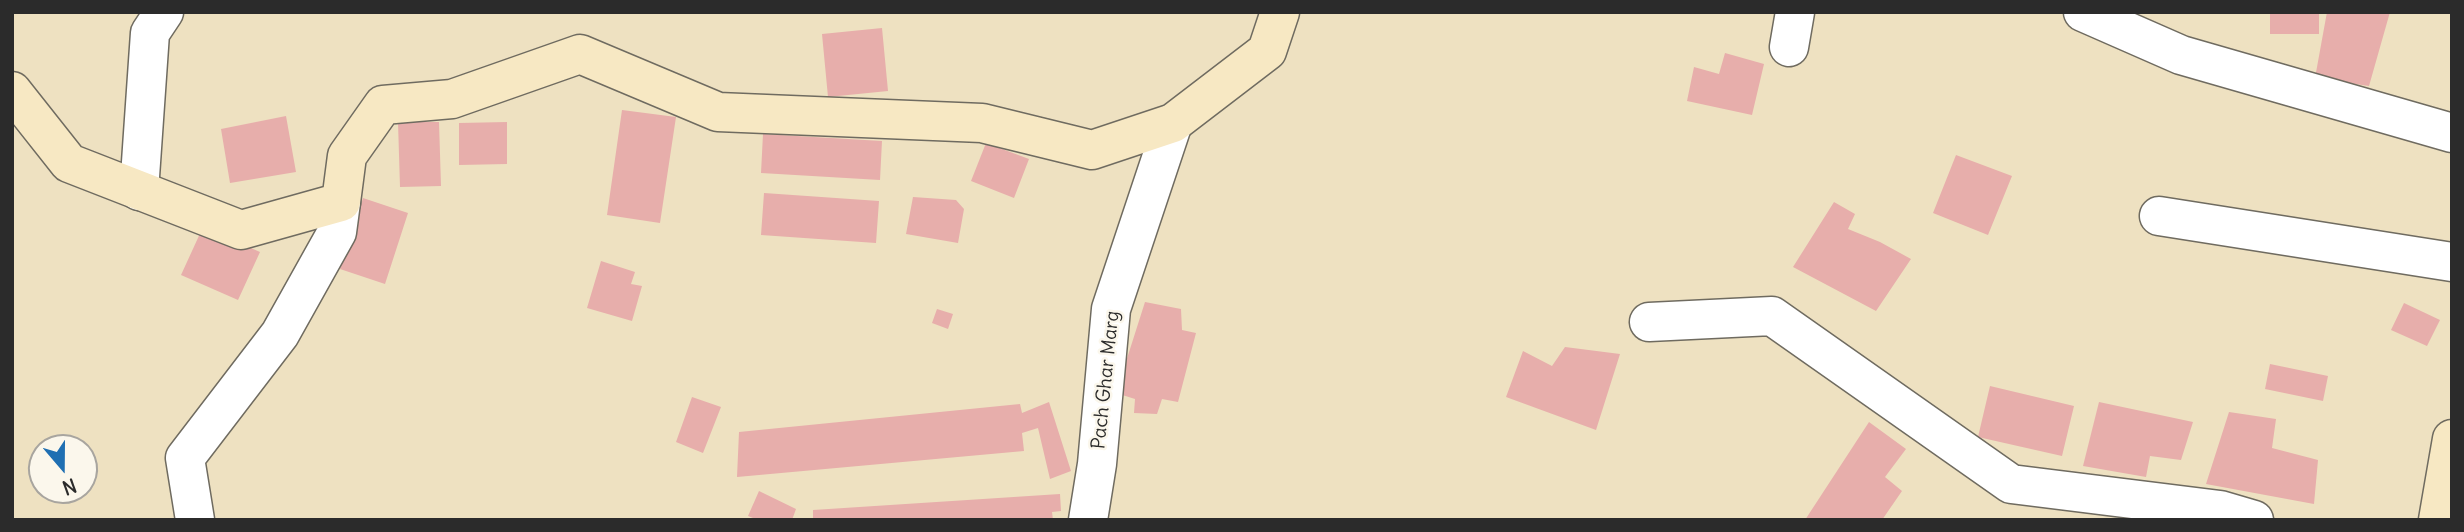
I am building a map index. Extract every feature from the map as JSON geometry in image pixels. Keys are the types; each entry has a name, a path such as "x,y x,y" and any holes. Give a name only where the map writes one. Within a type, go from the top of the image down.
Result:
{"street":[{"path":"139,191 150,33 164,12"},
{"path":"195,520 186,458 280,334 337,232 347,156 383,105 452,99 580,54 718,112 982,122 1092,150 1173,123 1267,51 1280,12"},
{"path":"2083,12 2181,55 2452,134"},
{"path":"12,91 69,163 241,230 341,202"},
{"name":"Pach Ghar Marg","path":"1088,520 1097,464 1111,310 1173,123"},
{"path":"2159,216 2452,262"},
{"path":"1649,322 1772,316 2011,484 2220,510 2254,520"},
{"path":"2438,520 2452,439"}],"building":[{"path":"2270,12 2319,12 2319,34 2270,34"},
{"path":"2327,12 2390,12 2369,86 2315,78"},
{"path":"882,28 888,91 828,97 822,34"},
{"path":"1725,53 1764,64 1752,115 1687,101 1694,67 1719,74"},
{"path":"622,110 676,117 660,223 607,215"},
{"path":"286,116 296,172 230,183 221,129"},
{"path":"398,122 439,122 441,186 400,187"},
{"path":"507,122 507,164 459,165 459,123"},
{"path":"763,134 882,141 880,180 761,173"},
{"path":"986,143 1029,159 1014,198 971,181"},
{"path":"1956,155 2012,176 1988,235 1933,213"},
{"path":"764,193 879,201 876,243 761,235"},
{"path":"913,197 956,200 964,209 958,243 906,234"},
{"path":"363,198 408,213 385,284 340,269"},
{"path":"1834,202 1855,214 1848,229 1911,259 1876,311 1793,267"},
{"path":"203,227 260,252 238,300 181,275"},
{"path":"601,261 635,272 631,284 642,286 632,321 587,308"},
{"path":"1145,302 1181,309 1182,330 1196,333 1178,402 1162,399 1157,414 1134,413 1135,399 1116,393"},
{"path":"2404,303 2440,320 2427,346 2391,330"},
{"path":"937,309 953,314 948,329 932,323"},
{"path":"1565,347 1620,354 1596,430 1506,397 1523,351 1552,366"},
{"path":"2270,364 2328,376 2323,401 2265,389"},
{"path":"1990,386 2074,406 2062,456 1978,437"},
{"path":"692,397 721,407 703,453 676,442"},
{"path":"1049,402 1071,471 1050,479 1038,428 1022,433 1024,451 737,477 739,432 1020,404 1022,413"},
{"path":"2099,402 2193,422 2181,460 2150,456 2146,477 2083,466"},
{"path":"2229,412 2276,419 2272,448 2318,460 2314,504 2206,484"},
{"path":"1869,422 1906,449 1885,477 1902,491 1882,520 1805,520"},
{"path":"759,491 796,509 792,520 758,520 748,516"},
{"path":"1060,494 1061,511 1052,512 1053,520 813,520 813,510"}]}
